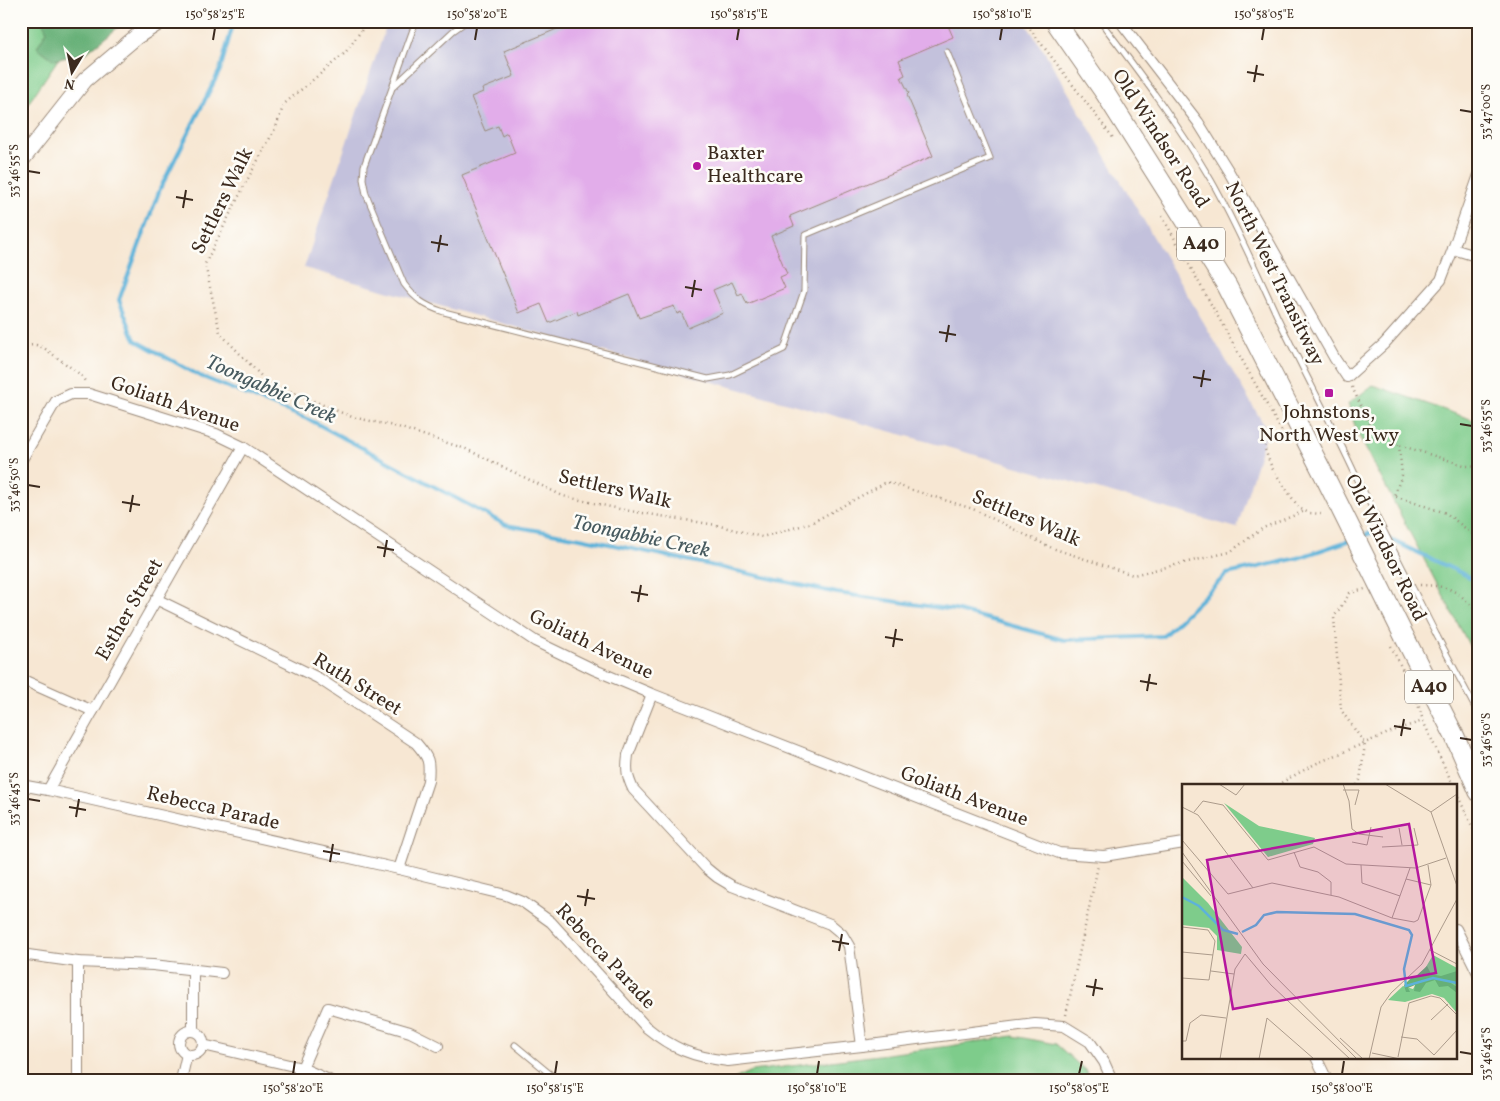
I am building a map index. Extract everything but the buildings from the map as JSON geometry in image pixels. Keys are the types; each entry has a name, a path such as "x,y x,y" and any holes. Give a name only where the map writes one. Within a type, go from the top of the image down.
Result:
{"highway":[{"name":"Old Windsor Road","path":"1055,21 1105,93 1227,286 1455,737 1479,792"},
{"name":"Old Windsor Road","path":"1455,737 1479,775"}],"street":[{"path":"21,161 85,80 136,37 161,21"},
{"name":"Old Windsor Road","path":"1120,21 1198,122 1229,172 1347,377"},
{"path":"1347,377 1384,344 1440,280 1479,176"},
{"path":"1453,249 1479,257"},
{"name":"Goliath Avenue","path":"21,461 56,401 71,394 89,394 216,434 243,447 535,641 595,670 1059,853 1100,856 1182,843"},
{"name":"Esther Street","path":"48,790 243,447"},
{"name":"Ruth Street","path":"156,599 318,678 416,743 427,756 429,768 428,781 399,869"},
{"path":"21,679 93,711"},
{"path":"652,694 628,755 627,777 633,789 706,868 717,877 732,886 830,924 842,934 849,946 862,1046"},
{"name":"Rebecca Parade","path":"21,785 399,869 506,895 524,902 551,922 646,1027 663,1041 678,1049 711,1059 728,1061 1035,1024 1064,1026 1090,1042 1104,1062 1112,1080"},
{"path":"1458,933 1479,975"},
{"path":"21,954 78,962 153,965 222,973"},
{"path":"78,962 78,1080"},
{"path":"193,971 193,1031"},
{"path":"294,1080 302,1068 328,1008 410,1032 438,1046"},
{"path":"193,1031 201,1036 203,1045 201,1050 192,1055 183,1052 179,1042 183,1034 193,1031"},
{"path":"203,1045 302,1068 328,1080"},
{"path":"181,1080 187,1054"},
{"path":"1316,1058 1327,1080"}],"lane":[{"path":"416,21 364,166 363,179 366,194 404,284 413,296 428,306 444,312 708,379 730,375 784,349 804,291 805,235 990,158 947,52"},
{"path":"392,88 466,21"},
{"name":"North West Transitway","path":"1100,21 1180,129 1212,181 1241,236 1277,316 1356,476 1479,716"},
{"path":"516,1045 555,1080"},
{"path":"540,1080 550,1074"}],"path":[{"name":"Settlers Walk","path":"366,21 345,53 284,104 276,127 205,264 220,333 266,382 352,417 398,428 466,449 563,496 624,510 716,525 762,537 811,523 887,482 973,509 1052,548 1133,575 1230,552 1263,528 1305,511"},
{"path":"1024,21 1117,144"},
{"path":"1159,210 1290,445"},
{"path":"21,346 36,345 44,348 81,375 86,382 89,394"},
{"path":"1347,377 1374,433 1400,445 1467,466 1479,467"},
{"path":"1286,439 1277,436 1268,439 1264,447 1272,468 1299,508 1321,514"},
{"path":"1400,445 1402,475 1394,496 1446,513 1479,539"},
{"path":"1442,586 1462,595 1479,614"},
{"path":"1350,593 1334,617 1341,710 1365,744 1360,780 1358,784"},
{"path":"1414,693 1424,721 1453,784"},
{"path":"1279,784 1315,764 1424,721"},
{"path":"1458,796 1479,841"},
{"path":"1064,1026 1100,856"}],"shaded area":[{"path":"388,21 1024,21 1044,51 1267,430 1237,528 304,268"}],"green space":[{"path":"21,21 89,21 59,58 21,114"},
{"path":"42,21 126,21 86,53 54,60 37,47 47,31"},
{"path":"1373,385 1479,422 1479,664 1357,432 1348,404"},
{"path":"1013,1036 1056,1044 1086,1071 1090,1080 732,1080 752,1071 950,1046"}],"waterway":[{"name":"Toongabbie Creek","path":"234,21 220,70 160,189 119,300 135,340 200,376 312,421 506,525 580,538 837,593 955,610 1064,640 1163,636 1227,574 1298,558 1351,540"},
{"name":"Toongabbie Creek","path":"1360,537 1374,532 1474,579 1479,585"}],"place":[{"name":"Baxter Healthcare","path":"697,166"},
{"name":"Johnstons, North West Twy","path":"1329,393"}]}
